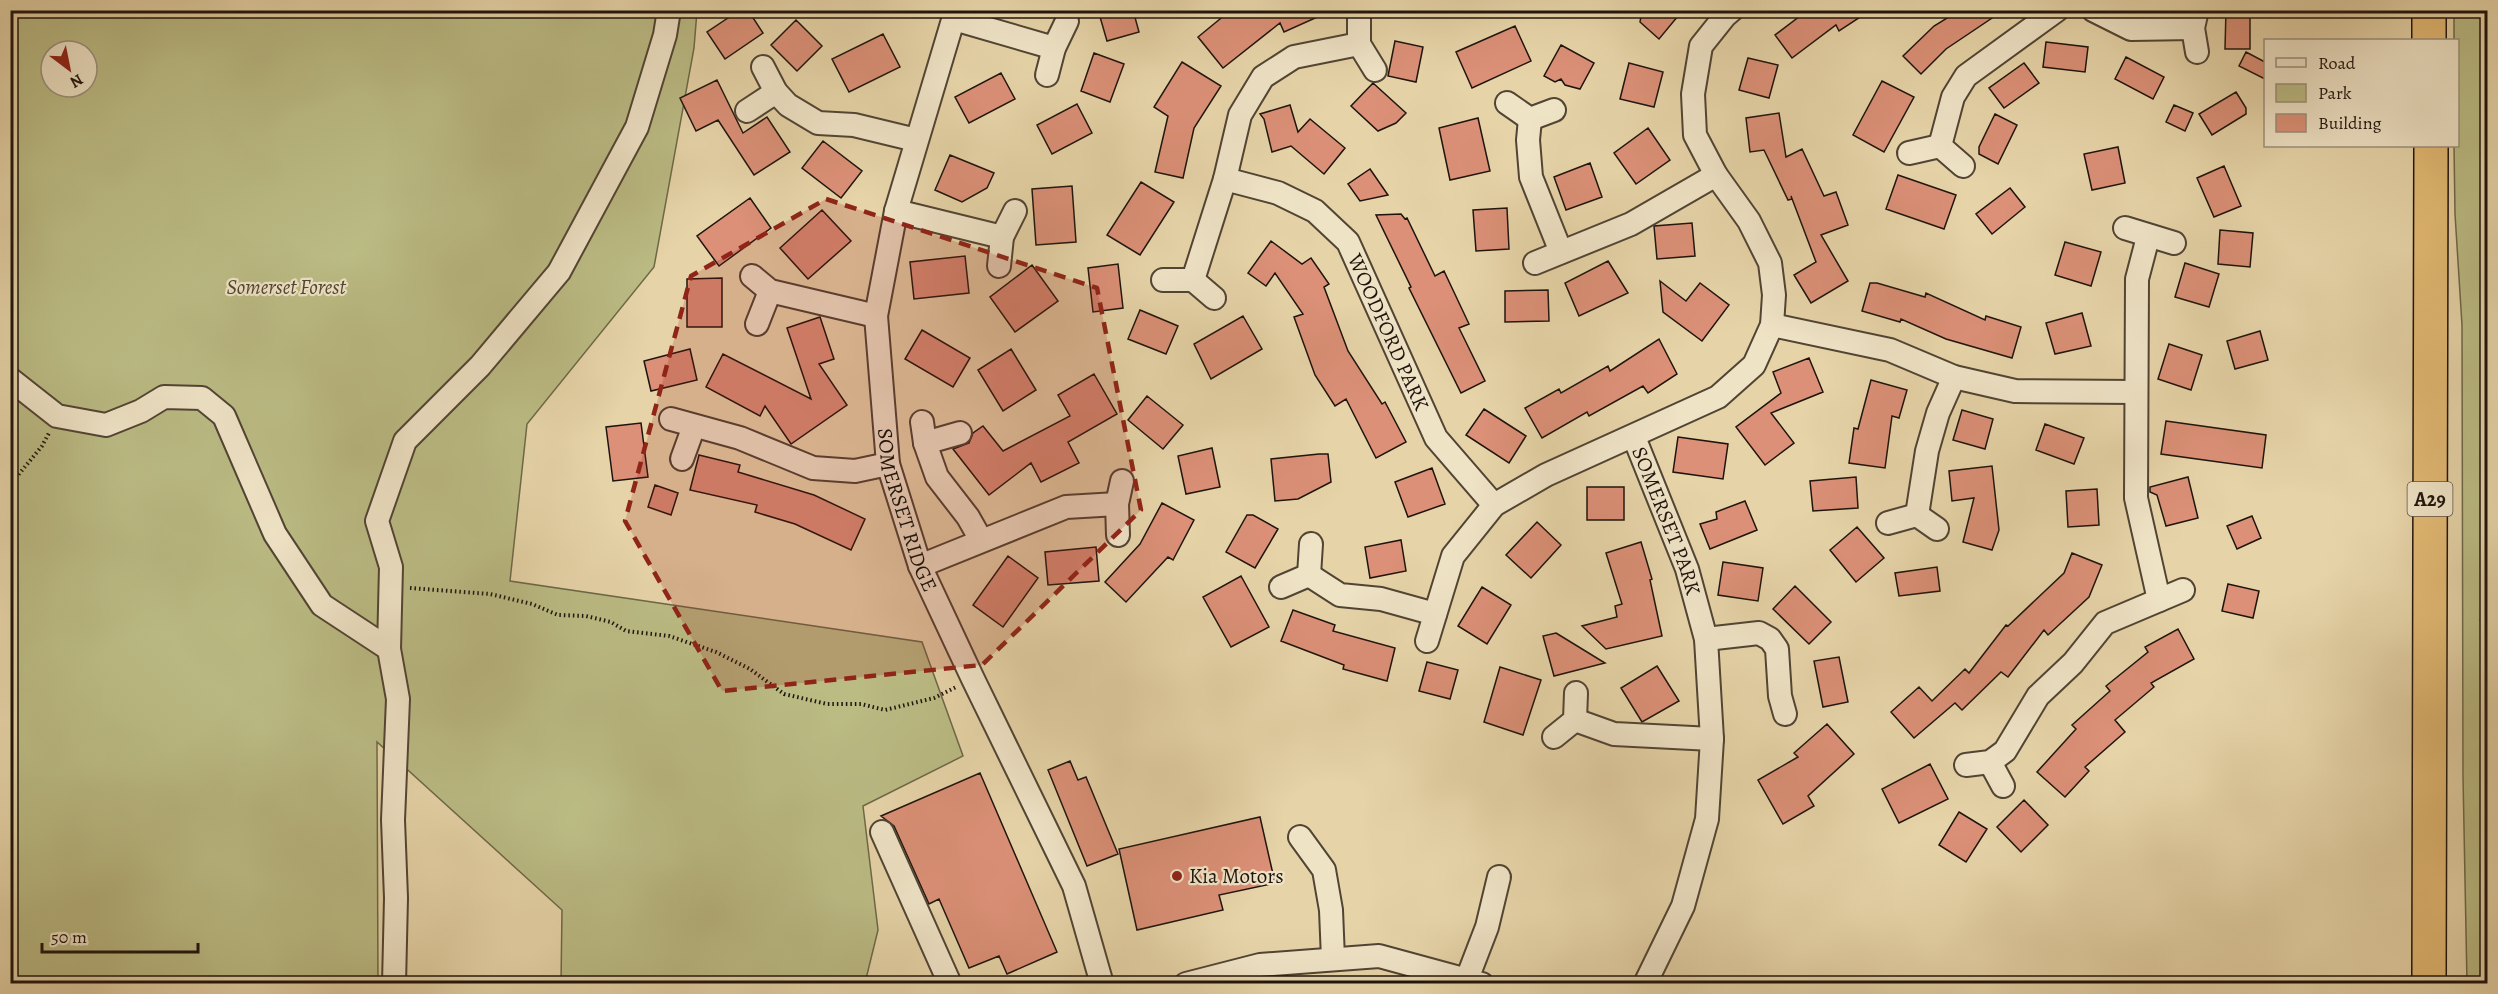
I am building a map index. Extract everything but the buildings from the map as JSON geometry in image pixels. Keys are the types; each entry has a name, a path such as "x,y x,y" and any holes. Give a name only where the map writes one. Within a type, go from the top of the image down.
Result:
{"highway":[{"path":"2429,10 2429,39"},
{"name":"A29","path":"2429,984 2431,147"}],"street":[{"path":"394,984 396,898 393,800 398,699 389,649 391,567 377,521 405,441 480,366 559,272 637,127 665,35 669,10"},
{"name":"SOMERSET PARK","path":"1645,984 1683,906 1707,819 1712,739 1706,639 1687,569 1634,437 1718,397 1754,365 1772,325 1774,295 1770,263 1749,221 1716,175 1695,135 1693,94 1701,46 1732,10"},
{"path":"1940,146 1953,97 1966,76 2056,10"},
{"path":"2093,10 2131,29 2195,19 2197,52"},
{"path":"955,15 1054,48"},
{"name":"SOMERSET RIDGE","path":"955,15 896,211 876,316 888,464 920,566 1074,886 1102,984"},
{"path":"1359,17 1359,44 1376,70"},
{"path":"1047,75 1054,48 1067,21"},
{"path":"1193,280 1225,179 1240,116 1263,77 1294,57 1359,44"},
{"path":"763,67 776,92 788,105 818,123 854,125 916,140"},
{"path":"747,111 776,92"},
{"path":"1507,104 1530,119"},
{"path":"1530,119 1554,110"},
{"path":"1530,119 1528,140 1531,177 1561,252"},
{"path":"1909,153 1940,146"},
{"path":"1940,146 1963,166"},
{"path":"1535,263 1631,224 1716,175"},
{"name":"WOODFORD PARK","path":"1225,179 1278,193 1315,211 1348,242 1436,438 1494,505"},
{"path":"896,211 1002,237"},
{"path":"999,266 1002,237 1015,211"},
{"path":"2125,228 2148,237 2174,243"},
{"path":"2148,237 2137,279 2136,498 2159,600"},
{"path":"752,276 770,291 876,316"},
{"path":"1163,280 1193,280 1214,298"},
{"path":"757,324 770,291"},
{"path":"1772,325 1890,350 1954,376 2015,391 2136,392"},
{"path":"1917,516 1928,451 1938,413 1954,376"},
{"path":"10,379 57,416 106,425 141,411 164,397 202,398 224,416 275,534 322,605 389,649"},
{"path":"671,419 740,438 813,468 855,471 888,464"},
{"path":"682,459 694,426"},
{"path":"960,433 924,432 937,477 968,518 981,540"},
{"path":"1427,641 1453,556 1494,505 1546,475 1634,437"},
{"path":"1118,535 1117,504 1122,482"},
{"path":"920,566 1066,507 1117,504"},
{"path":"1888,522 1917,516 1937,529"},
{"path":"1309,575 1311,544"},
{"path":"1309,575 1340,595 1381,599 1435,614"},
{"path":"1281,587 1309,575"},
{"path":"1966,765 1990,762 2005,752 2038,696 2073,663 2105,623 2183,590"},
{"path":"1706,639 1759,633 1770,639 1777,649 1780,696 1785,714"},
{"path":"1554,737 1575,720 1576,693"},
{"path":"1575,720 1614,734 1712,739"},
{"path":"1990,762 2003,786"},
{"path":"882,832 950,984"},
{"path":"1300,837 1324,870 1331,910 1333,959"},
{"path":"1186,984 1260,965 1379,956 1475,981 1499,877"}],"path":[{"path":"10,485 42,446 57,416"},
{"path":"391,586 490,594 532,604 558,615 586,616 611,622 626,631 669,636 716,652 750,669 784,694 827,704 861,704 885,710 934,698 973,679"}],"highlighted area":[{"path":"826,199 1097,288 1141,510 982,665 722,691 625,521 691,276"}],"green space":[{"name":"Somerset Forest","path":"10,11 697,11 694,48 654,267 527,424 510,581 922,642 963,756 863,806 878,930 865,983 561,983 562,910 377,742 378,983 11,983"},
{"path":"2454,11 2488,11 2488,604 2480,620 2488,631 2487,984 2467,983 2463,776 2462,325 2455,214 2454,147 2459,147 2459,39 2454,39"},
{"path":"1337,979 1419,982 1423,983 1296,983"}],"place":[{"name":"Kia Motors","path":"1177,876"}]}
